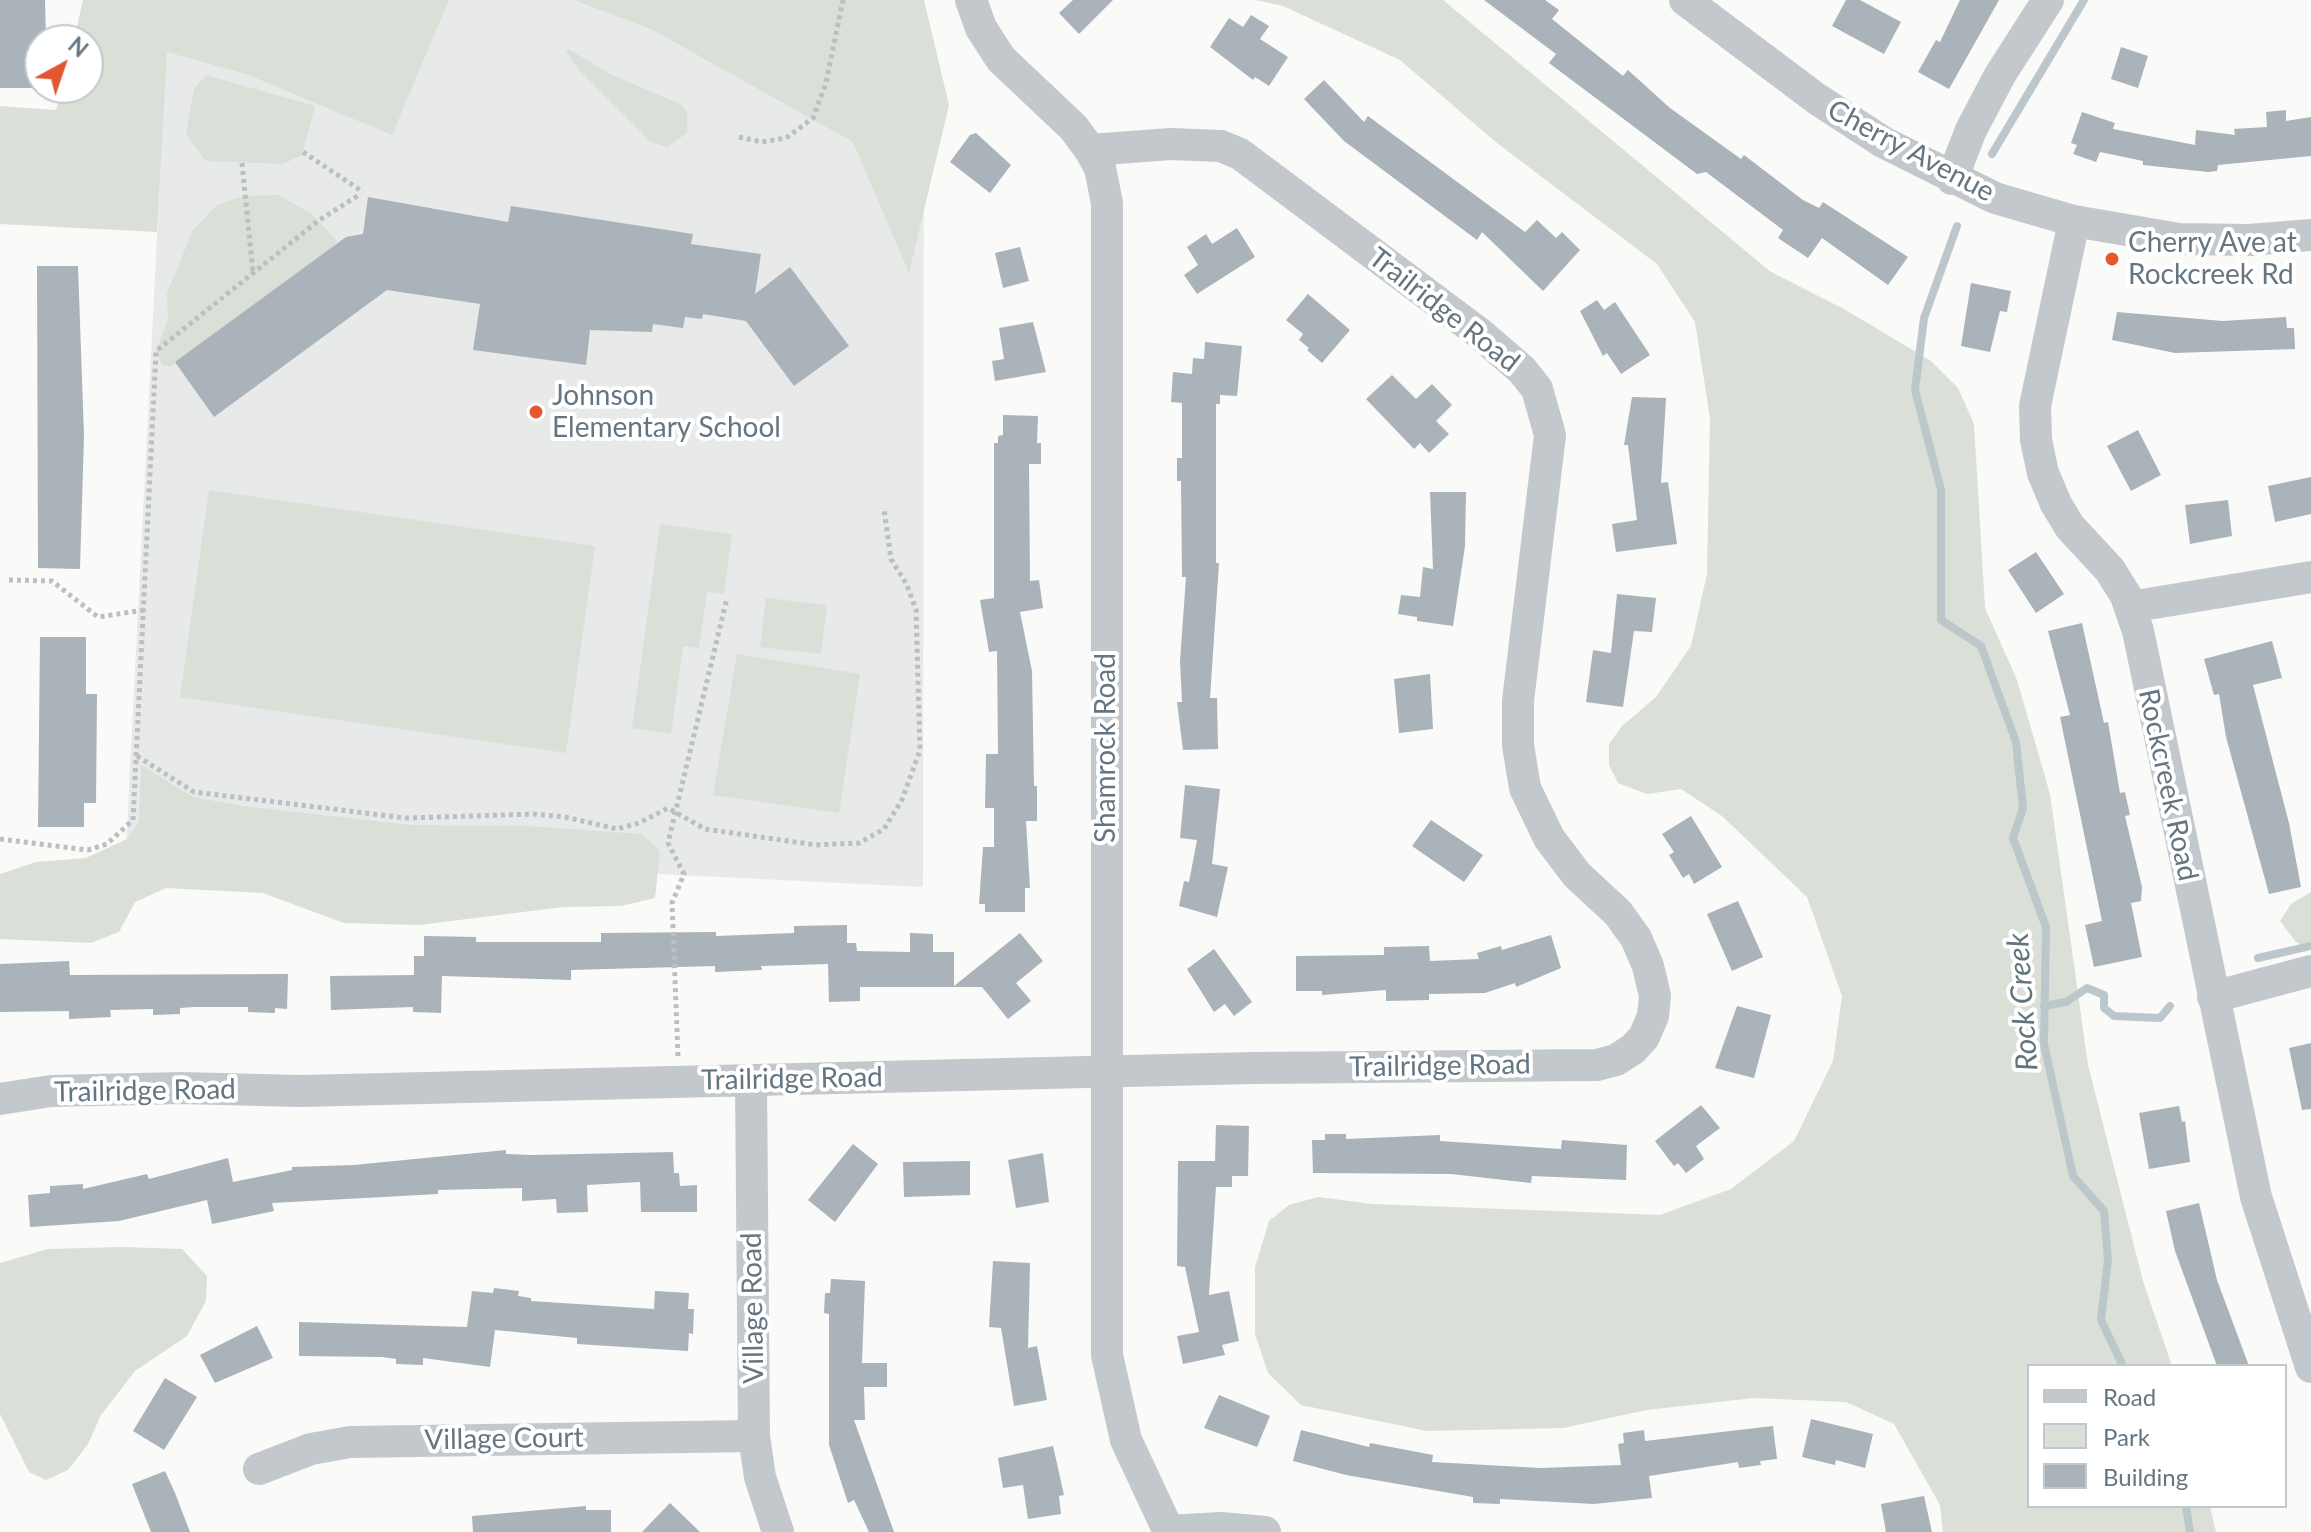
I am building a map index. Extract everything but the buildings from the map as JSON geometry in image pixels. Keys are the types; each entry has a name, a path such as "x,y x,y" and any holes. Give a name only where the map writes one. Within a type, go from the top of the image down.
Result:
{"street":[{"name":"Shamrock Road","path":"971,0 981,28 1001,59 1074,128 1090,150 1100,168 1108,221 1107,1355 1126,1440 1168,1532"},
{"name":"Cherry Avenue","path":"1685,0 1817,99 1883,142 1995,198 2074,221 2179,239 2249,240 2311,235"},
{"path":"1952,179 1971,130 2000,75 2048,0"},
{"name":"Trailridge Road","path":"0,1099 80,1091 301,1091 1107,1072 1597,1065 1616,1060 1644,1037 1653,1016 1655,996 1648,966 1636,938 1618,913 1577,875 1549,838 1525,788 1518,745 1518,701 1550,435 1537,389 1522,370 1479,333 1240,154 1221,146 1171,144 1090,150"},
{"name":"Rockcreek Road","path":"2074,221 2035,406 2036,440 2043,473 2056,504 2070,527 2110,570 2130,607 2256,1197 2311,1367"},
{"path":"2130,607 2311,577"},
{"path":"2213,997 2311,971"},
{"name":"Village Road","path":"751,1080 754,1436 760,1477 778,1532"},
{"name":"Village Court","path":"259,1469 311,1449 350,1442 754,1436"},
{"path":"1168,1532 1221,1528 1265,1532"}],"path":[{"path":"739,137 762,142 786,138 813,118 826,83 843,0"},
{"path":"0,839 70,850 107,844 133,820 156,351 318,221 361,193 303,152"},
{"path":"242,163 253,273"},
{"path":"137,756 194,792 406,818 533,814 565,817 617,829 639,823 668,808 705,829 816,845 859,843 884,829 902,800 920,750 916,610 907,585 891,559 884,509"},
{"path":"9,580 52,581 98,617 144,610"},
{"path":"678,1057 672,903 684,874 668,843 727,598"}],"shaded area":[{"name":"Johnson Elementary School","path":"169,0 924,0 923,887 126,848"}],"green space":[{"path":"83,0 449,0 392,135 246,74 167,52 157,232 0,224 0,106 56,110 58,104 104,104 104,24 78,24"},
{"path":"574,0 924,0 949,105 909,273 853,142 651,29"},
{"path":"1255,0 1443,0 1771,272 1844,309 1931,361 1958,388 1974,424 1985,608 2017,680 2050,794 2088,1065 2143,1281 2171,1364 2027,1364 2027,1508 2210,1508 2216,1532 1943,1532 1940,1505 1894,1424 1846,1402 1754,1398 1647,1410 1563,1428 1427,1431 1301,1405 1268,1373 1255,1334 1255,1267 1269,1221 1289,1205 1318,1197 1372,1204 1660,1215 1731,1189 1794,1141 1833,1061 1842,996 1807,897 1722,816 1681,789 1647,794 1618,783 1609,765 1609,744 1622,726 1656,697 1691,646 1707,574 1710,418 1695,322 1657,264 1497,143 1400,60 1283,6"},
{"path":"568,49 612,75 680,104 687,112 687,133 667,147 651,142 577,68 566,51"},
{"path":"206,75 315,106 302,155 283,164 206,161 186,134 194,89"},
{"path":"278,195 311,213 337,241 335,245 170,367 162,365 156,351 168,319 167,293 193,230 217,205 243,196"},
{"path":"209,490 595,546 566,753 180,697"},
{"path":"660,524 732,534 724,594 707,592 699,648 683,646 671,734 632,728"},
{"path":"766,598 827,605 821,654 760,647"},
{"path":"737,654 860,674 839,813 713,795"},
{"path":"141,765 193,797 242,806 411,825 526,826 642,834 660,851 655,898 621,906 563,907 419,925 344,923 263,893 166,888 135,902 119,932 91,943 0,939 0,874 36,862 86,858 127,839 139,821"},
{"path":"2311,892 2311,950 2296,942 2280,921 2291,904"},
{"path":"48,1249 182,1249 207,1276 206,1301 187,1336 135,1371 101,1415 88,1444 68,1470 46,1480 29,1472 0,1414 0,1263"}],"waterway":[{"name":"Rock Creek","path":"1992,154 2084,0"},
{"name":"Rock Creek","path":"1957,226 1924,318 1915,390 1941,490 1941,620 1981,646 2016,742 2023,808 2013,838 2046,927 2044,1044 2073,1176 2104,1211 2108,1260 2101,1320 2122,1364"},
{"path":"2258,958 2311,946"},
{"path":"2044,1006 2066,1002 2087,988 2104,995 2104,1008 2114,1016 2160,1018 2170,1006"},
{"name":"Rock Creek","path":"2186,1508 2190,1532"}],"place":[{"name":"Cherry Ave at Rockcreek Rd","path":"2112,259"},
{"name":"Johnson Elementary School","path":"536,412"}]}
